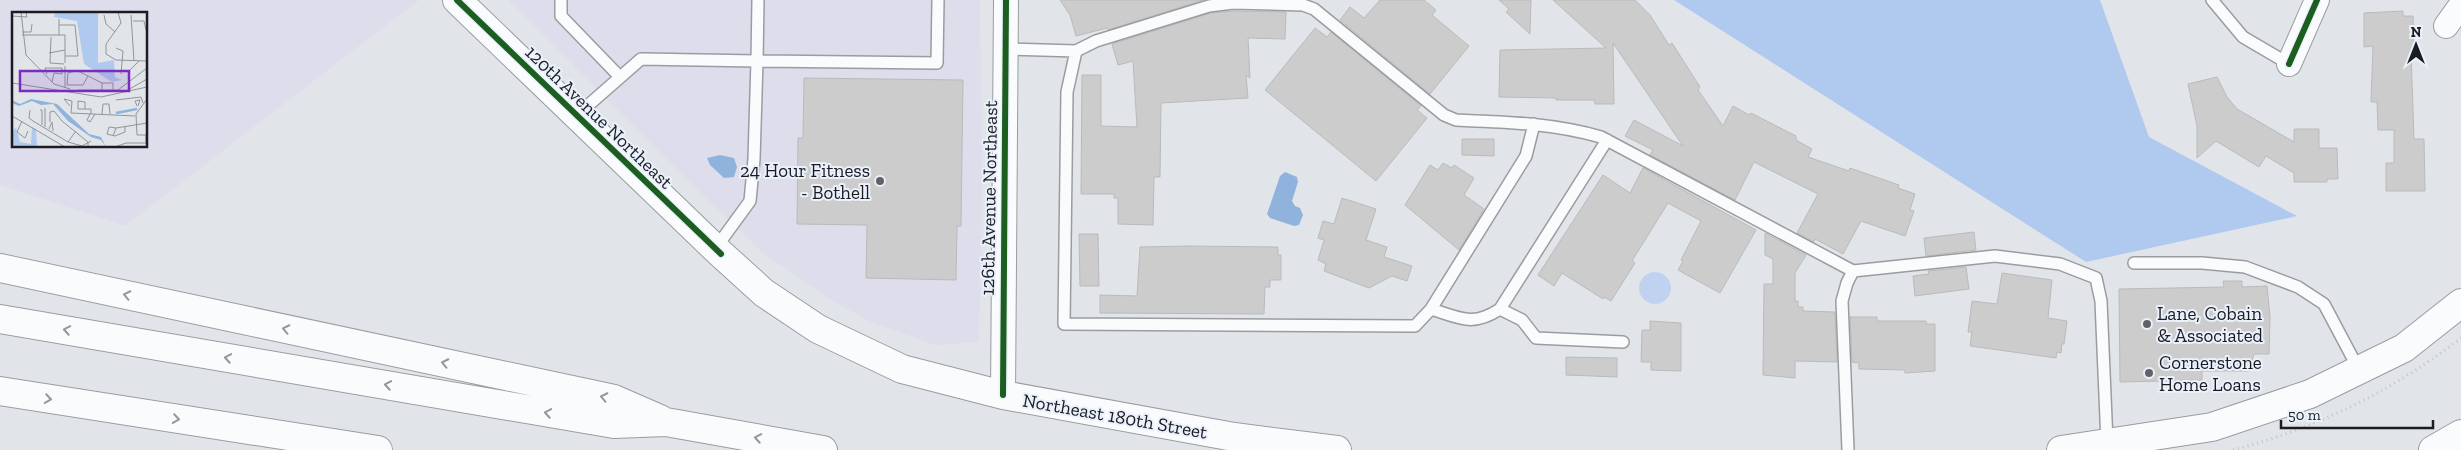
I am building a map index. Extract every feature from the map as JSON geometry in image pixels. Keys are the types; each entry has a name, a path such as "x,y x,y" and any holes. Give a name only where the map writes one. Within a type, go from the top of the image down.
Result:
{"main road":[{"name":"120th Avenue Northeast","path":"457,0 718,251"},
{"name":"Northeast 180th Street","path":"718,251 764,293 818,330 902,368 1002,395 1234,437 1337,450"},
{"path":"0,268 614,400 666,422"},
{"path":"2061,450 2212,427 2310,394 2404,348 2461,304"},
{"path":"0,319 614,424 666,422 823,450"},
{"path":"0,391 378,450"},
{"path":"2433,450 2461,434"}],"street":[{"name":"126th Avenue Northeast","path":"1002,395 1006,0"},
{"path":"2288,64 2317,0"},
{"path":"2446,26 2461,5"}],"lane":[{"path":"561,0 561,16 619,76"},
{"path":"718,251 750,201 754,159 758,0"},
{"path":"576,116 619,76 641,59 938,63 938,0"},
{"path":"2212,0 2243,37 2288,64"},
{"path":"1006,49 1076,51 1096,41 1209,6 1233,3 1303,5 1314,9 1444,115 1456,120 1534,124 1568,128 1607,140 1853,271 1995,256 2060,264 2096,278 2101,301 2107,444"},
{"path":"1076,51 1067,92 1064,324 1415,326 1431,309 1526,156 1534,124"},
{"path":"1431,309 1466,320 1487,318 1500,309 1607,140"},
{"path":"2134,263 2202,263 2246,267 2298,287 2324,304 2359,370"},
{"path":"1848,450 1842,301 1847,283 1853,271"},
{"path":"1500,309 1522,320 1536,338 1623,342"}],"shaded area":[{"path":"0,0 419,0 125,226 0,185"},
{"path":"508,0 980,0 982,186 979,342 935,345 871,322 831,300 766,255 703,196"},
{"path":"1674,0 2100,0 2149,137 2297,216 2086,262"},
{"path":"720,155 734,158 737,167 734,177 724,178 710,165 707,158"},
{"path":"1285,172 1297,177 1298,182 1292,201 1295,206 1300,208 1303,215 1299,225 1294,226 1270,218 1267,214 1280,176"},
{"path":"1655,272 1666,277 1671,288 1666,299 1655,304 1644,299 1639,288 1644,277"}],"building":[{"path":"1060,0 1203,0 1108,30 1107,28 1076,36 1070,15"},
{"path":"1380,0 1424,0 1436,10 1432,15 1469,46 1430,94 1340,20 1350,7 1364,18"},
{"path":"1499,0 1531,0 1530,34 1506,12 1509,9"},
{"path":"1553,0 1635,0 1650,15 1669,45 1672,43 1700,87 1698,90 1723,126 1733,106 1796,136 1796,140 1812,149 1808,157 1849,171 1850,168 1899,185 1898,188 1915,194 1910,210 1914,211 1905,236 1861,221 1843,254 1815,239 1814,242 1797,233 1818,194 1754,162 1735,200 1650,155 1653,150 1625,136 1634,120 1683,146 1613,43 1614,104 1595,104 1594,100 1499,97 1500,50 1606,48"},
{"path":"1233,11 1286,12 1285,39 1248,38 1250,78 1246,75 1248,98 1161,103 1160,177 1154,177 1153,225 1118,224 1118,198 1114,198 1114,194 1081,194 1082,75 1101,75 1101,126 1137,127 1133,61 1118,65 1112,44 1211,13"},
{"path":"2403,11 2403,16 2413,16 2414,52 2411,52 2414,139 2424,139 2425,191 2386,191 2386,163 2394,163 2394,130 2378,130 2377,102 2371,102 2373,46 2364,47 2364,13"},
{"path":"1315,28 1327,37 1331,32 1421,106 1417,110 1427,118 1376,181 1265,90"},
{"path":"2217,77 2227,97 2237,109 2294,142 2294,129 2319,129 2319,148 2337,148 2338,179 2327,179 2327,182 2294,182 2294,173 2266,156 2259,167 2216,141 2197,158 2197,126 2188,84"},
{"name":"24 Hour Fitness - Bothell","path":"804,78 963,80 961,226 957,226 956,280 866,278 867,225 797,224 798,138 803,138"},
{"path":"1462,139 1494,139 1494,156 1462,155"},
{"path":"1443,163 1452,168 1454,165 1474,178 1464,195 1484,209 1459,250 1405,205 1430,165 1438,170"},
{"path":"1643,168 1756,230 1720,293 1678,270 1683,261 1681,260 1701,221 1668,203 1632,261 1635,263 1611,301 1604,297 1603,299 1562,273 1554,286 1538,275 1603,175 1630,193"},
{"path":"1342,198 1376,209 1366,240 1387,247 1384,257 1412,266 1407,281 1392,276 1369,288 1324,271 1326,264 1318,260 1324,240 1318,238 1323,221 1334,224"},
{"path":"1974,232 1976,250 1926,256 1924,238"},
{"path":"1765,233 1806,255 1795,273 1795,301 1798,301 1798,307 1803,307 1803,311 1835,312 1837,362 1795,361 1795,378 1763,375 1764,284 1773,284 1773,259 1765,255"},
{"path":"1079,234 1098,234 1099,286 1080,286"},
{"path":"1140,247 1278,247 1278,255 1281,255 1281,280 1270,280 1270,287 1265,287 1264,314 1100,313 1100,295 1137,296"},
{"path":"1966,267 1969,289 1915,296 1913,276 1929,274 1928,271"},
{"path":"2002,273 2052,280 2048,318 2067,321 2064,344 2062,344 2061,353 2057,352 2056,358 1970,346 1972,332 1968,332 1972,301 1997,304"},
{"path":"2223,281 2242,281 2242,287 2267,286 2270,317 2269,354 2254,354 2249,371 2202,371 2202,380 2120,382 2119,289 2224,287"},
{"path":"1850,317 1877,317 1877,321 1926,321 1926,324 1935,324 1935,371 1905,373 1905,370 1859,369 1859,363 1852,362"},
{"path":"1650,321 1681,323 1681,371 1651,370 1651,362 1641,362 1642,330 1650,330"},
{"path":"1566,357 1617,358 1617,377 1566,375"}],"cycle path":[{"path":"457,0 721,254"},
{"path":"1003,395 1006,0"},
{"path":"2289,64 2317,0"}],"place":[{"name":"24 Hour Fitness - Bothell","path":"880,181"},
{"name":"Lane, Cobain & Associated","path":"2147,324"},
{"name":"Cornerstone Home Loans","path":"2149,373"}]}
